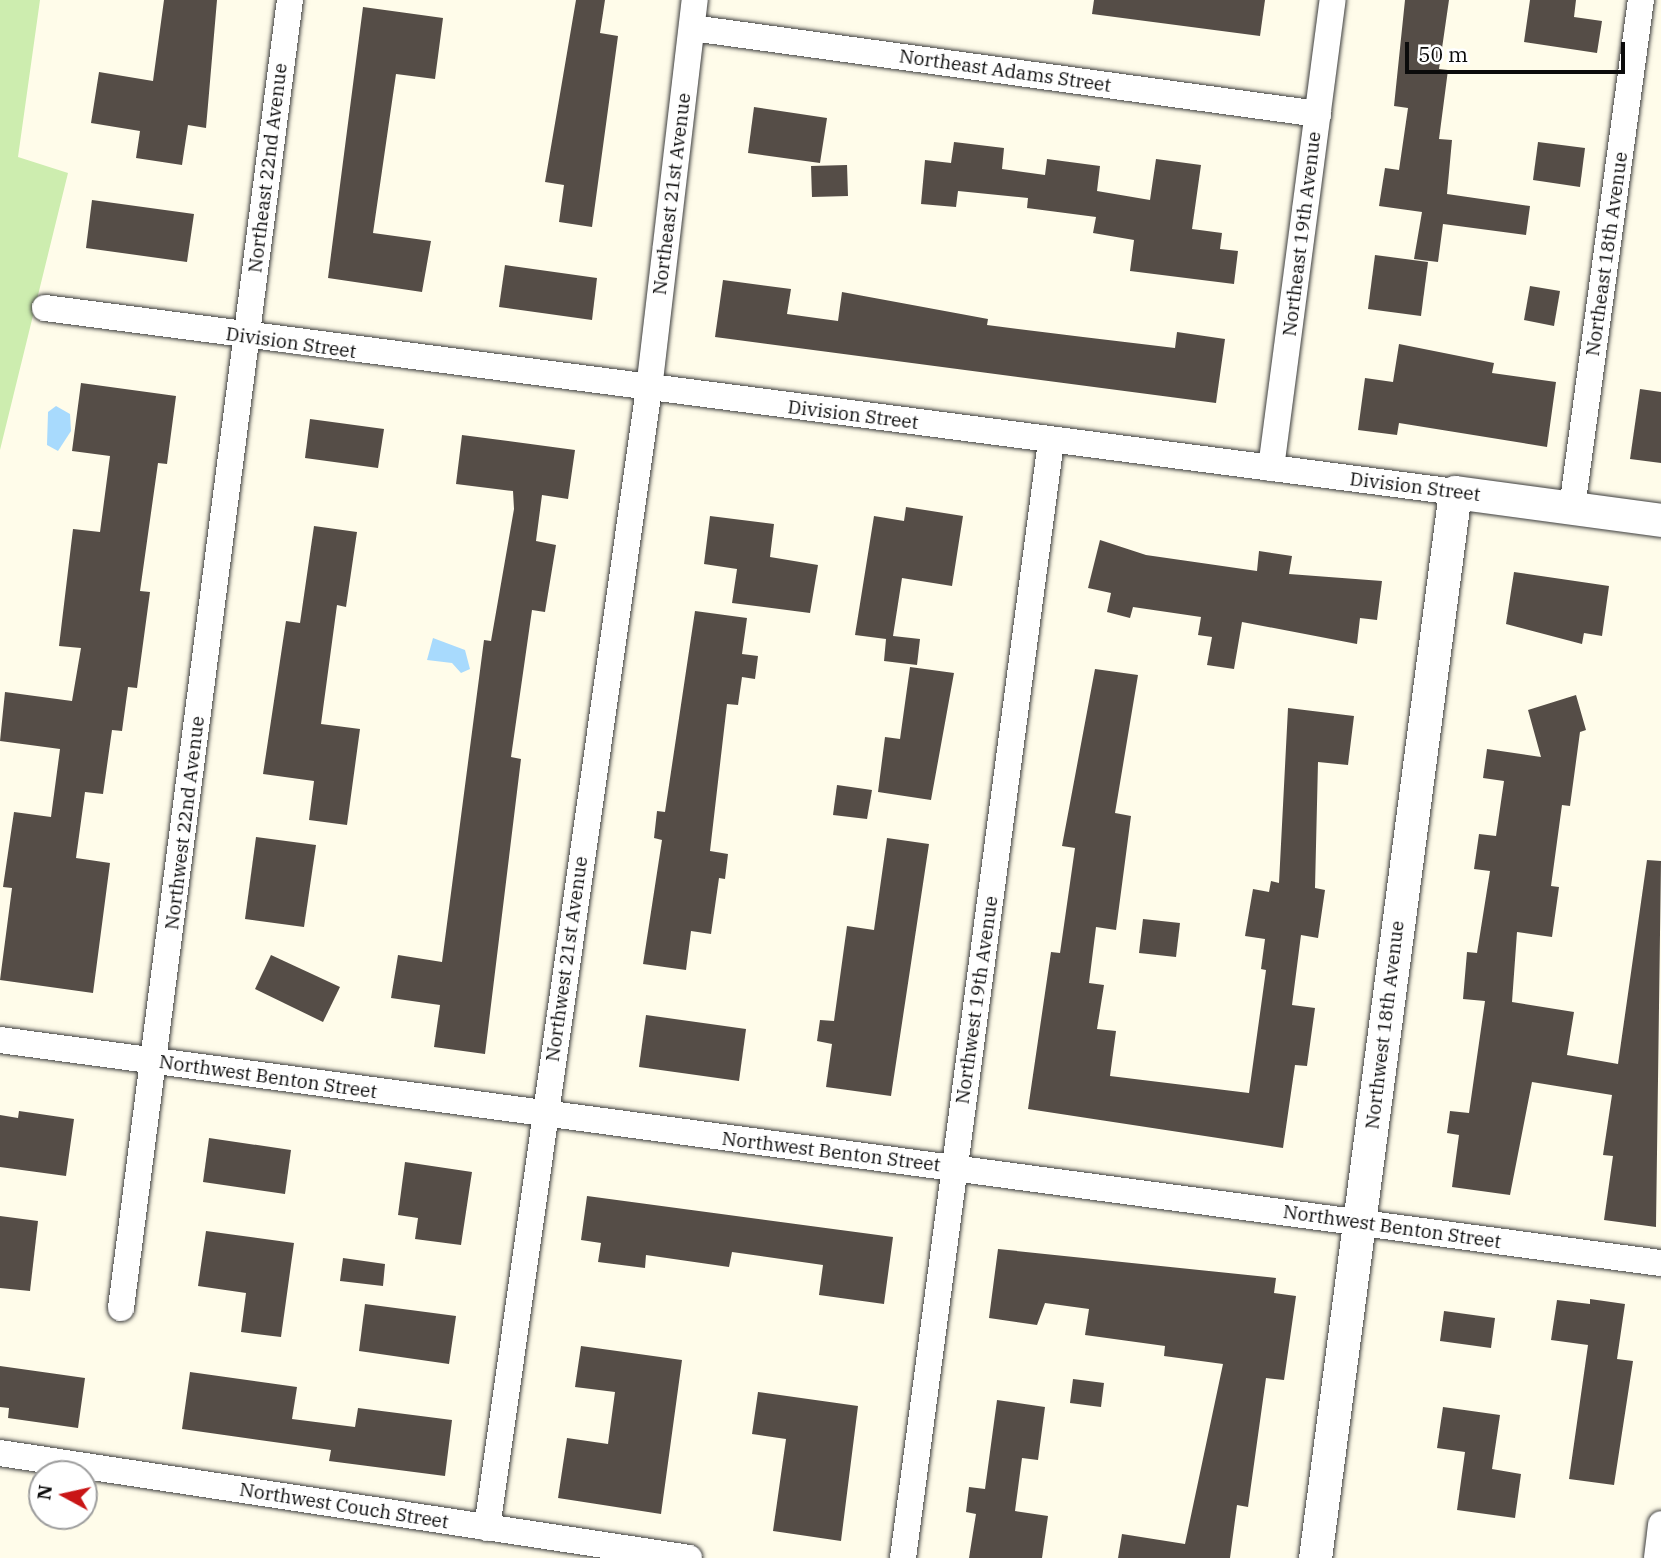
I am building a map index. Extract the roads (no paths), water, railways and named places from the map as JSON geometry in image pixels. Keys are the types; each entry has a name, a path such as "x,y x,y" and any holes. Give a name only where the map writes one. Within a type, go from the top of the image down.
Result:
{"street":[{"name":"Northeast 22nd Avenue","path":"247,337 290,0"},
{"name":"Northeast 21st Avenue","path":"649,389 695,0"},
{"name":"Northeast 19th Avenue","path":"1271,468 1333,0"},
{"name":"Northeast 18th Avenue","path":"1573,508 1642,0"},
{"name":"Northeast Adams Street","path":"692,28 1318,114"},
{"name":"Division Street","path":"45,307 247,337 1661,520"},
{"name":"Northwest 22nd Avenue","path":"121,1308 247,337"},
{"name":"Northwest 21st Avenue","path":"487,1528 649,389"},
{"name":"Northwest 19th Avenue","path":"903,1558 1051,441"},
{"name":"Northwest 18th Avenue","path":"1315,1558 1455,492"},
{"name":"Northwest Benton Street","path":"0,1040 1661,1264"},
{"name":"Northwest Couch Street","path":"0,1453 689,1558"},
{"path":"1657,1558 1661,1524"}],"water":[{"path":"56,406 70,414 71,431 58,451 47,445 48,412"},
{"path":"433,638 465,650 470,669 461,673 452,663 427,660"}]}
